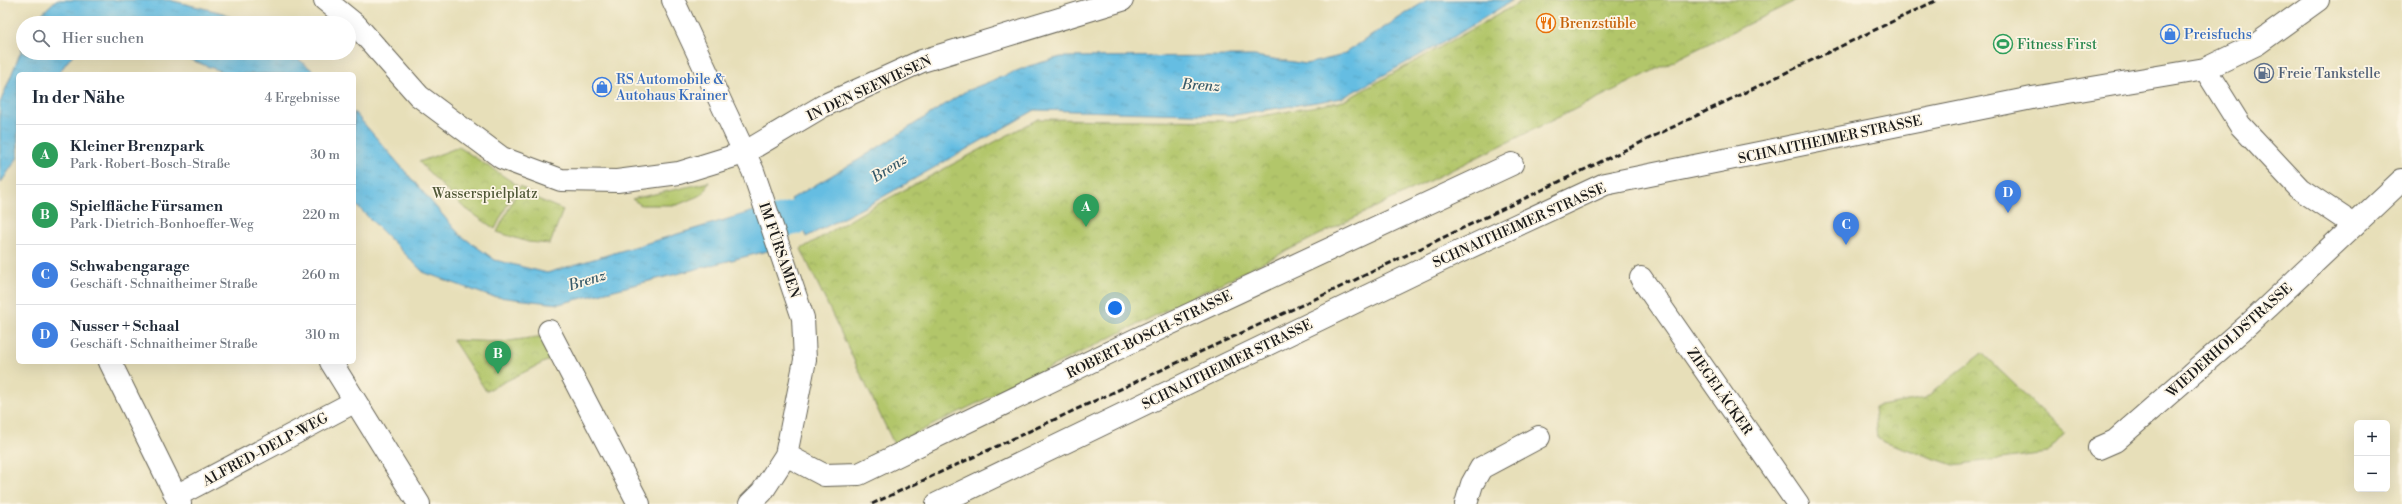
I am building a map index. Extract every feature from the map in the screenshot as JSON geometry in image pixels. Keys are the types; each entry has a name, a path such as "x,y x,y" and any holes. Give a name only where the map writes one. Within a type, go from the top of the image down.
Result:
{"street":[{"name":"IN DEN SEEWIESEN","path":"325,0 345,16"},
{"name":"IM FÜRSAMEN","path":"673,0 744,153 759,189 786,264 803,318 805,360 786,455 762,492 750,504"},
{"name":"IN DEN SEEWIESEN","path":"356,25 419,96 502,158 561,180 617,181 679,173 744,153 823,106 922,61 1122,0"},
{"name":"SCHNAITHEIMER STRASSE","path":"937,504 1442,260 1605,184 2032,98 2205,68 2257,44 2318,0"},
{"path":"2205,68 2240,125 2300,189 2354,224"},
{"name":"ROBERT-BOSCH-STRASSE","path":"786,455 824,476 859,474 1137,339 1512,164"},
{"name":"WIEDERHOLDSTRASSE","path":"2099,448 2116,441 2248,325 2402,180"},
{"name":"ZIEGELÄCKER","path":"1642,278 1798,504"},
{"path":"550,331 639,504"},
{"name":"ALFRED-DELP-WEG","path":"111,364 178,500 354,402"},
{"path":"332,364 354,402 419,504"},
{"path":"1466,504 1472,484 1481,468 1539,437"}],"green space":[{"path":"1524,0 1797,0 894,444 801,249 874,206 1038,119 1235,121 1344,101"},
{"name":"Wasserspielplatz","path":"459,147 517,185 495,229 462,206 419,162"},
{"path":"709,182 703,194 677,205 641,205 632,199"},
{"path":"520,186 540,200 563,210 550,244 528,242 497,232"},
{"path":"544,336 555,357 486,391 453,340 502,342"},
{"path":"1982,353 2065,433 2047,453 1953,465 1877,439 1874,407 1925,398"}],"water":[{"path":"56,0 169,0 223,13 229,16 39,16"},
{"path":"1427,0 1513,0 1455,36 1342,98 1234,115 1035,110 872,203 806,237 801,216 791,199 860,159 966,91 1029,66 1061,57 1254,56 1306,64 1340,56"},
{"path":"17,60 69,60 60,72 16,72 16,160 0,184 0,103"},
{"path":"191,60 300,60 315,72 223,72"},
{"path":"356,114 460,235 495,260 547,273 758,210 771,250 559,304 489,296 423,272 356,205"}],"waterway":[{"name":"Brenz","path":"737,234 801,216 843,196"}],"railway":[{"path":"872,504 1332,291 1937,0"}],"place":[{"name":"Brenzstüble","path":"1546,23"},
{"name":"Preisfuchs","path":"2170,34"},
{"name":"Fitness First","path":"2003,44"},
{"name":"Freie Tankstelle","path":"2264,73"},
{"name":"RS Automobile & Autohaus Krainer","path":"602,87"},
{"name":"Nusser + Schaal","path":"2008,213"},
{"name":"Kleiner Brenzpark","path":"1086,227"},
{"name":"Schwabengarage","path":"1846,245"},
{"name":"Spielfläche Fürsamen","path":"498,374"}]}
